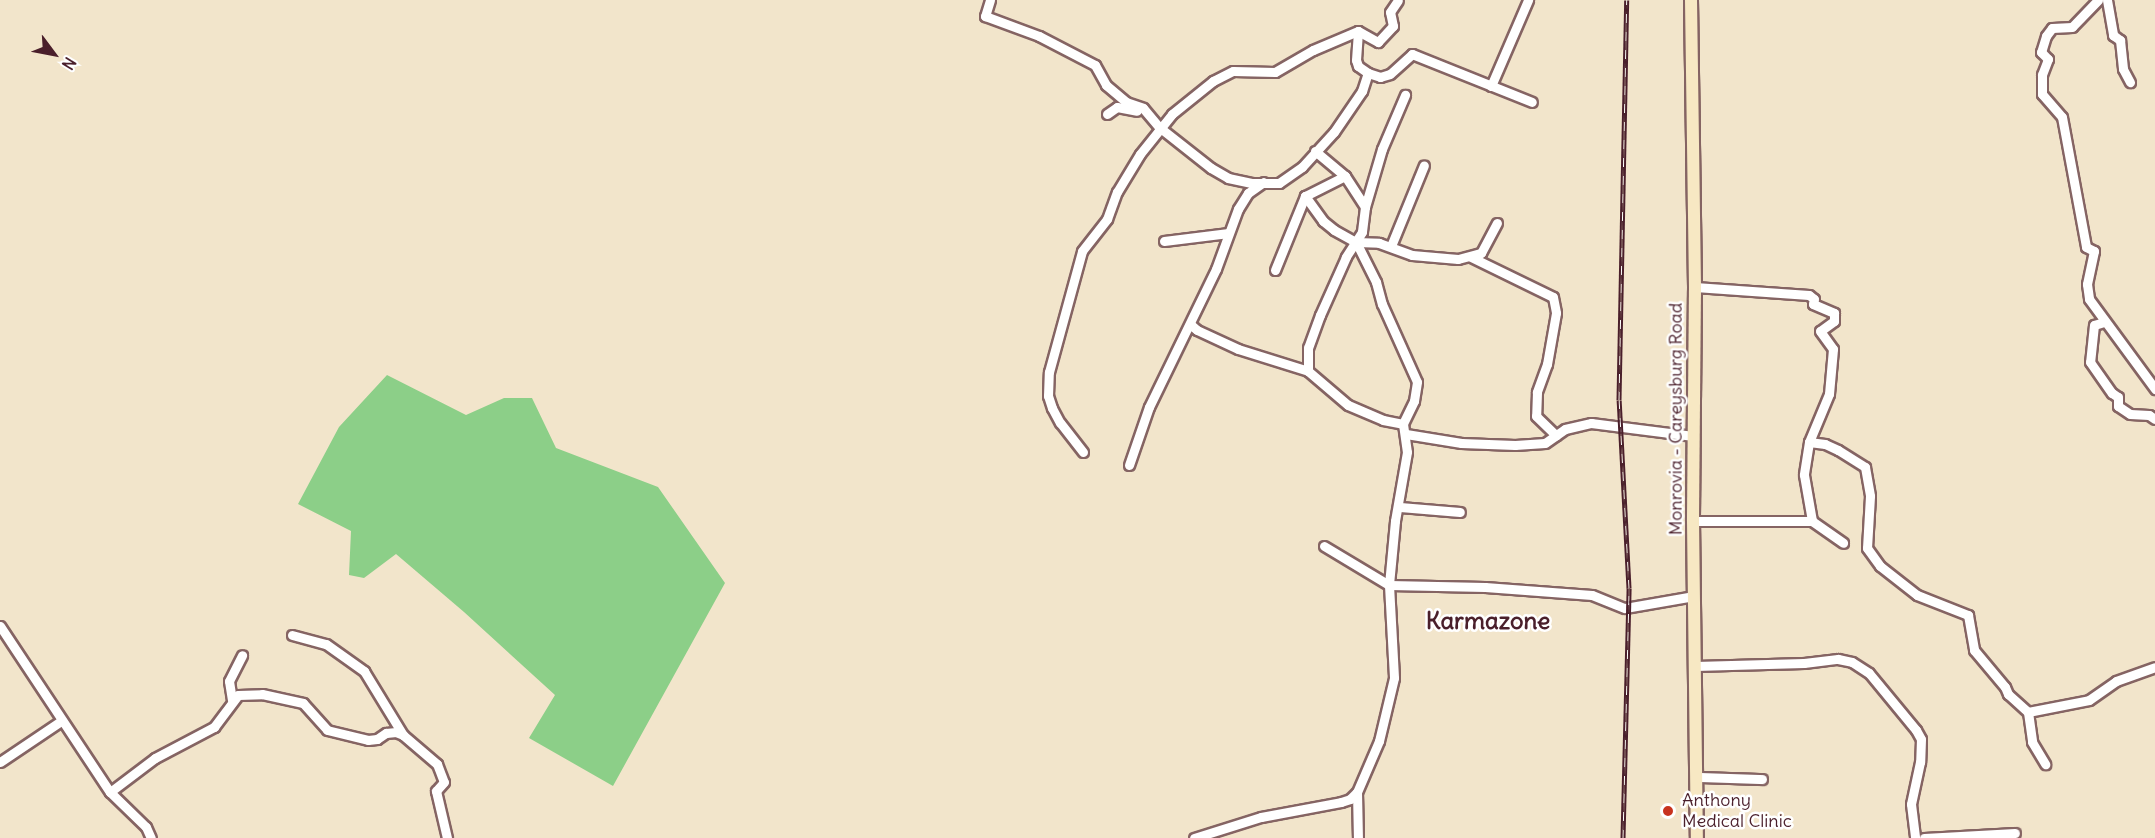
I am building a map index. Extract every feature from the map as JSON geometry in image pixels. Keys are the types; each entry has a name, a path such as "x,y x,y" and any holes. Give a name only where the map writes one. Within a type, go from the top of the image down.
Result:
{"main road":[{"name":"Monrovia - Careysburg Road","path":"1691,0 1695,287 1693,520 1697,838"}],"street":[{"path":"990,0 985,16 1039,36 1095,65 1106,85 1126,102 1143,108 1159,127 1228,178 1279,183 1298,173 1334,132 1362,91 1368,73"},
{"path":"1358,31 1378,42 1393,26 1390,12 1398,0"},
{"path":"1491,86 1528,0"},
{"path":"2098,0 2072,27 2052,28 2041,52 2048,59 2040,86 2042,94 2062,117 2086,247 2094,251 2087,292 2104,322 2155,389"},
{"path":"2107,0 2113,35 2120,40 2123,69 2130,81"},
{"path":"1358,31 1356,60 1358,66 1368,73 1380,77 1390,74 1412,54 1532,102"},
{"path":"1083,452 1060,423 1052,408 1048,396 1049,372 1082,251 1107,219 1122,183 1159,127 1213,81 1233,71 1275,72 1313,50 1358,31"},
{"path":"1308,371 1306,360 1313,332 1346,257 1362,232 1365,207 1382,148 1405,95"},
{"path":"1107,114 1117,107 1136,111 1143,108"},
{"path":"1315,151 1345,176 1365,207"},
{"path":"1391,246 1424,165"},
{"path":"1275,270 1305,196 1345,176"},
{"path":"1129,465 1149,407 1190,324 1238,208 1248,193 1264,182"},
{"path":"1305,196 1323,220 1334,230 1356,242 1391,246 1412,255 1458,259 1471,257 1481,253 1497,223"},
{"path":"1164,241 1229,233"},
{"path":"1194,838 1261,817 1350,799 1357,792 1379,741 1394,678 1389,585 1395,521 1400,507 1407,452 1403,424 1414,401 1418,382 1382,304 1376,282 1356,242"},
{"path":"1471,257 1553,297 1556,313 1547,364 1537,392 1536,416 1556,435"},
{"path":"1695,287 1809,295 1814,299 1812,304 1834,313 1834,321 1820,331 1833,349 1829,394 1809,442 1804,475 1812,521"},
{"path":"2104,322 2094,325 2090,362 2112,393 2118,397 2118,406 2130,414 2149,415 2155,419"},
{"path":"1190,324 1197,330 1238,349 1308,371 1348,405 1383,420 1403,424"},
{"path":"1406,434 1492,446 1545,443 1578,424 1591,423 1693,436"},
{"path":"1809,442 1838,450 1865,467 1870,496 1867,548 1880,567 1917,595 1968,615 1974,650 2005,687 2008,694 2028,712 2031,742 2045,764"},
{"path":"1400,507 1460,512"},
{"path":"1693,520 1812,521 1843,543"},
{"path":"1324,546 1389,585 1485,587 1592,595 1625,608 1694,596"},
{"path":"0,626 110,792 146,827 151,838"},
{"path":"292,635 326,644 364,671 403,735"},
{"path":"232,700 229,681 242,655"},
{"path":"1695,666 1804,663 1838,659 1852,662 1869,673 1921,739 1920,762 1911,804 1915,838"},
{"path":"2028,712 2089,700 2116,681 2155,667"},
{"path":"110,792 155,758 214,727 232,700 238,694 247,692 292,699 311,709 327,730 368,740 378,739 386,733 396,732 403,735 437,764 444,782 436,791 447,838"},
{"path":"0,762 61,721"},
{"path":"1697,777 1762,779"},
{"path":"1357,792 1358,838"},
{"path":"1923,838 2015,833"}],"green space":[{"path":"387,375 466,415 504,398 532,398 556,448 658,487 725,583 613,786 529,738 555,695 464,612 396,554 364,578 349,575 351,531 298,504 339,427"}],"railway":[{"path":"1623,838 1629,588 1619,400 1627,0"}],"place":[{"name":"Anthony Medical Clinic","path":"1668,811"}],"district":[{"name":"Karmazone","path":"1488,621"}]}
